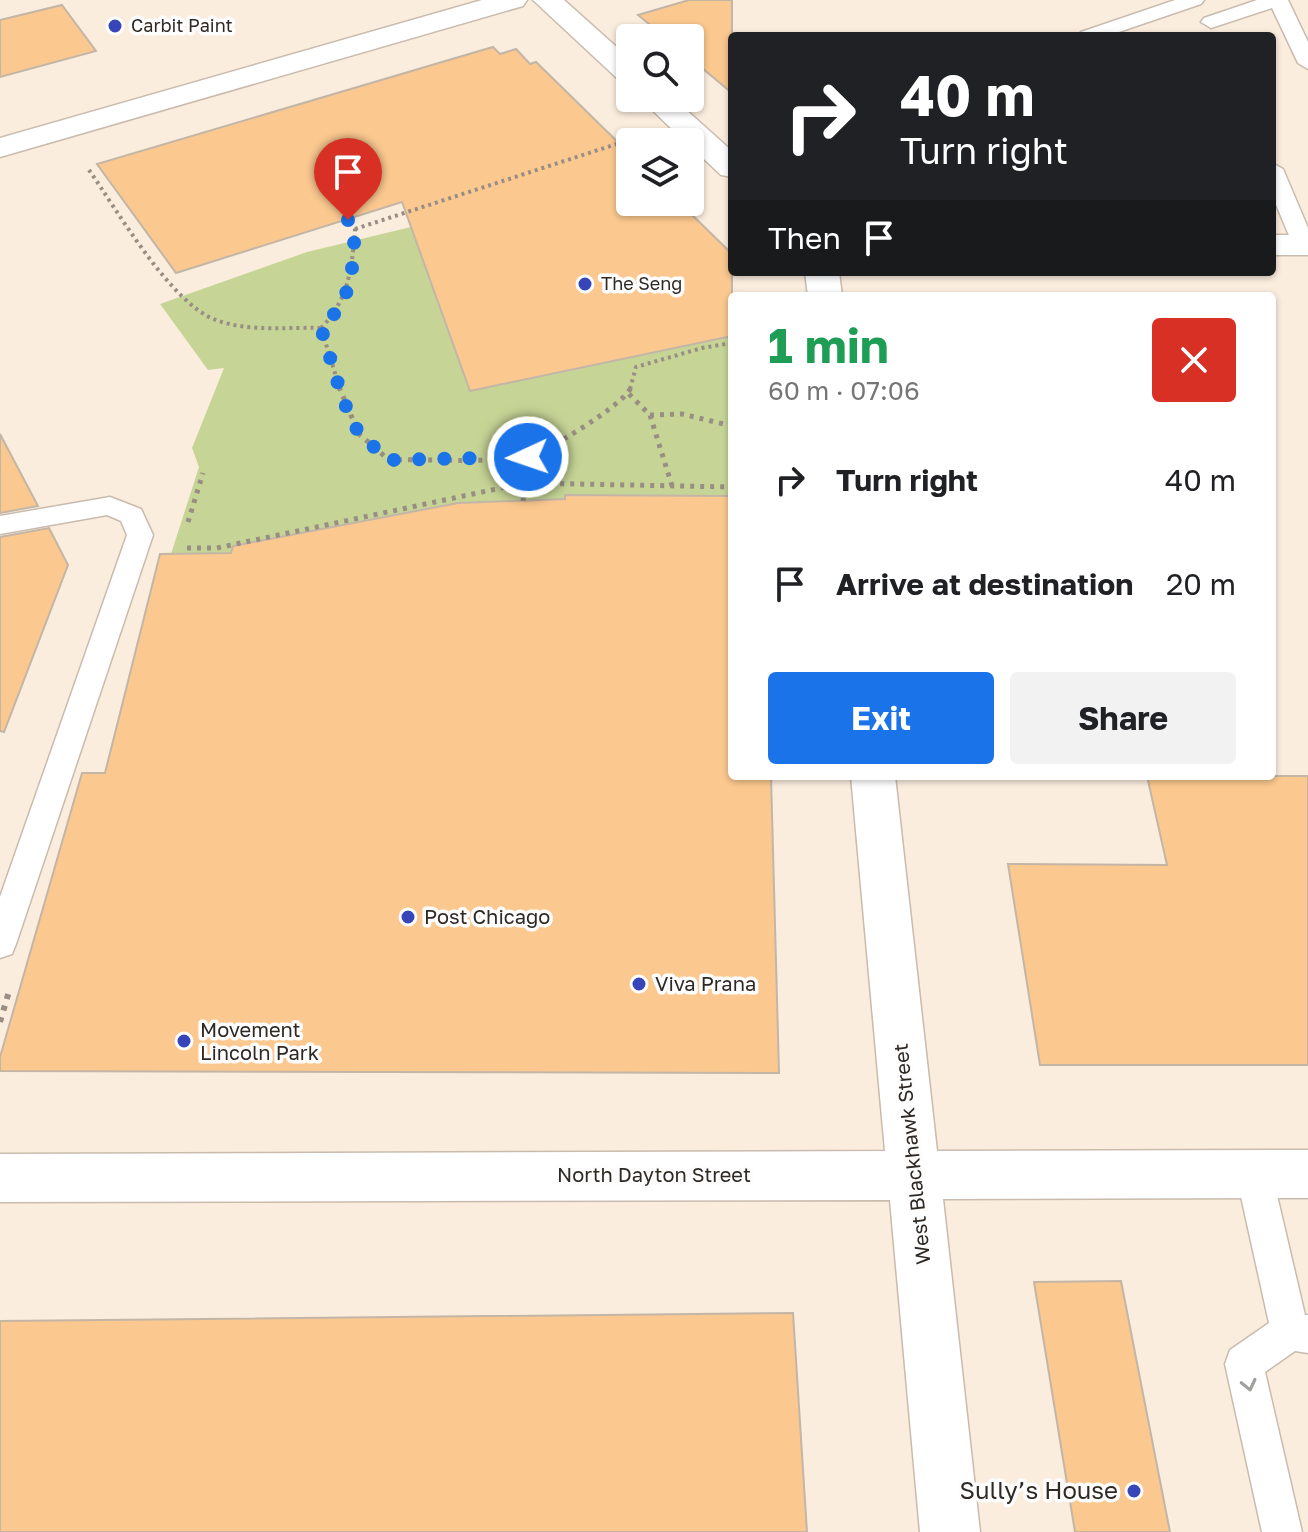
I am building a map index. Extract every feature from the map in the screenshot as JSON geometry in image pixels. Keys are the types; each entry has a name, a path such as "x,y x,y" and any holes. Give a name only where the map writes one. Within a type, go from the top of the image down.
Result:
{"street":[{"path":"0,148 513,0"},
{"path":"547,0 616,62"},
{"path":"671,112 728,160"},
{"name":"West Blackhawk Street","path":"873,780 950,1532"},
{"name":"North Dayton Street","path":"0,1178 1308,1174"}],"lane":[{"path":"1100,32 1194,0"},
{"path":"1202,0 1214,29 1277,0 1308,63"},
{"path":"1276,182 1295,245"},
{"path":"0,525 110,506 132,515 140,535 0,944"},
{"path":"1254,1174 1299,1332 1244,1364 1282,1532"}],"path":[{"path":"355,229 616,144"},
{"path":"84,162 180,295 213,320 265,327 321,328 339,312 350,287 355,229 348,220"},
{"path":"321,328 343,400 359,434 389,460 528,457 608,412 629,394 636,367 728,344"},
{"path":"629,394 650,415 672,486"},
{"path":"650,415 682,414 728,425"},
{"path":"523,501 528,457"},
{"path":"182,541 187,549 217,548 525,483 728,487"}],"green space":[{"path":"411,227 471,390 728,337 728,496 565,495 564,501 231,553 171,554 199,467 192,448 224,368 208,370 160,304 307,252"}],"building":[{"path":"689,0 732,0 732,32 728,32 728,90 704,70 704,24 649,24 638,15"},
{"path":"62,5 96,51 0,77 0,20"},
{"path":"493,47 500,54 516,49 530,64 536,62 616,140 616,216 693,216 728,250 728,276 732,276 732,292 728,292 728,337 470,391 402,202 176,273 97,164"},
{"path":"0,434 38,506 0,513"},
{"path":"565,495 728,496 728,780 771,780 779,1073 0,1071 0,1057 82,773 105,773 160,554 231,553 233,546 458,503 565,499"},
{"path":"49,528 68,565 4,732 0,731 0,537"},
{"path":"1276,776 1308,776 1308,1065 1040,1065 1008,864 1167,865 1148,780 1276,780"},
{"path":"1121,1281 1170,1532 1075,1532 1034,1282"},
{"path":"793,1313 807,1532 0,1532 0,1321"}],"place":[{"name":"Carbit Paint","path":"115,26"},
{"name":"The Seng","path":"585,284"},
{"name":"Post Chicago","path":"408,917"},
{"name":"Viva Prana","path":"639,984"},
{"name":"Movement Lincoln Park","path":"184,1041"},
{"name":"Sully’s House","path":"1134,1491"}],"route":[{"path":"348,220 355,229 350,287 339,312 321,328 343,400 359,434 389,460 528,457"}]}
